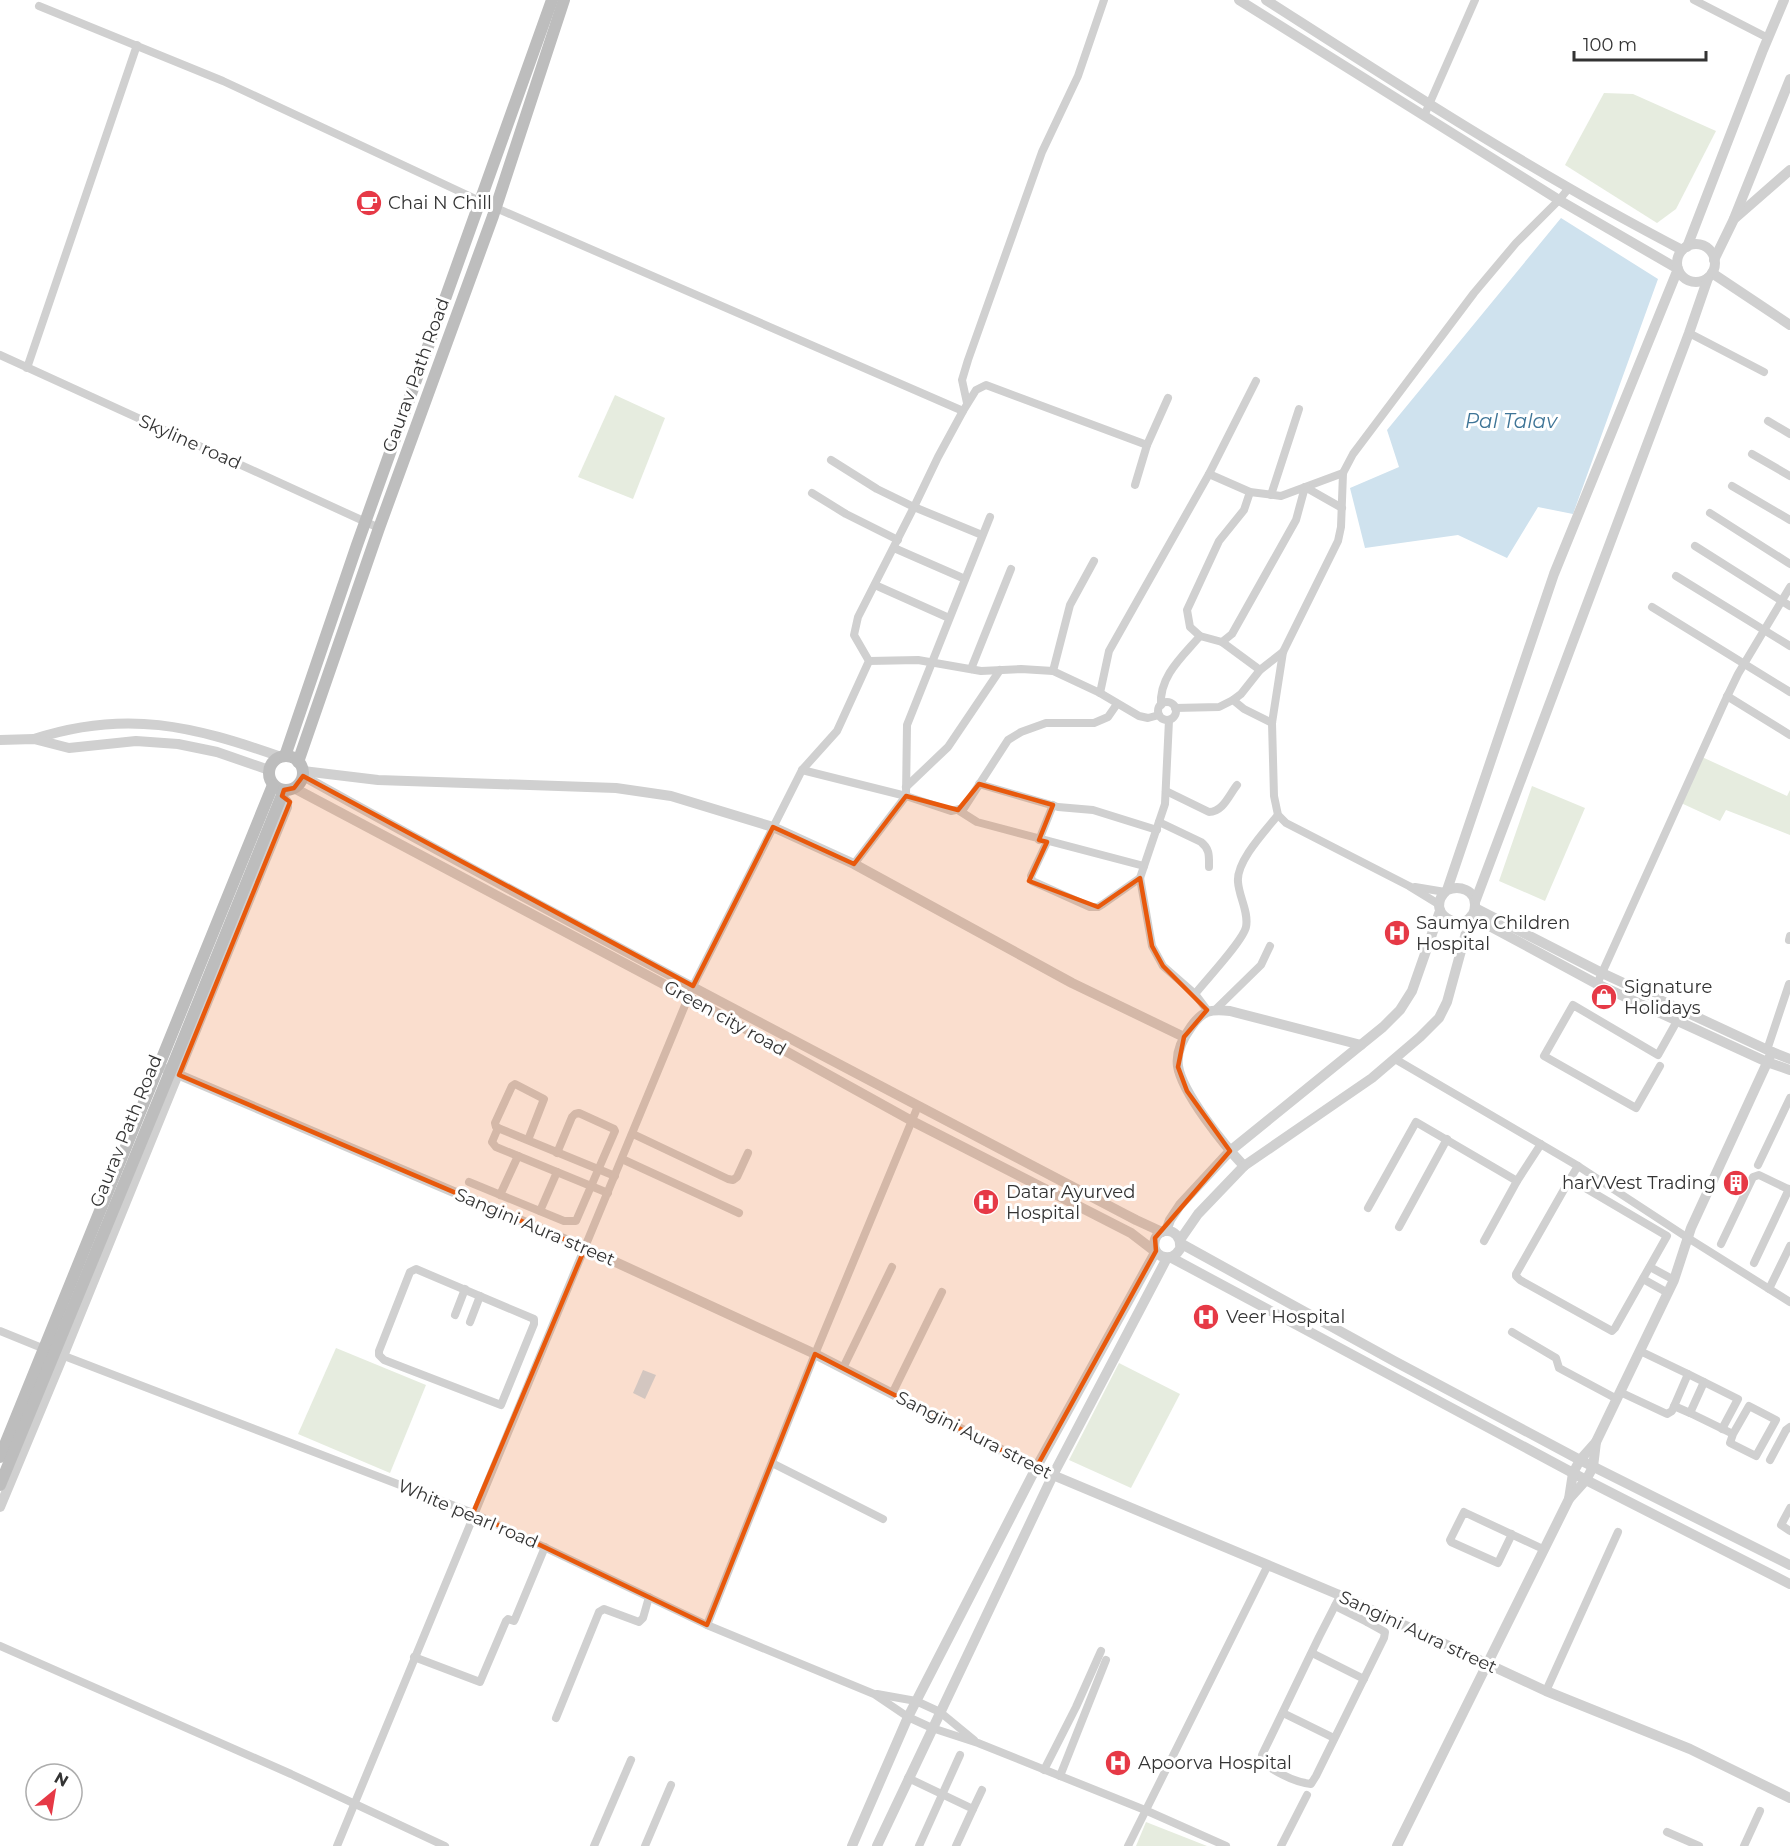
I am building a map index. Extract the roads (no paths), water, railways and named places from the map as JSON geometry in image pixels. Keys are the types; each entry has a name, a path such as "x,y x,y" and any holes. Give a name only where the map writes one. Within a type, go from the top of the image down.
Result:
{"main road":[{"name":"Gaurav Path Road","path":"283,756 552,0"},
{"name":"Gaurav Path Road","path":"301,770 379,528 496,207 564,0"},
{"path":"283,756 292,758 301,770 298,785 283,790 270,780 269,770 271,763 283,756"},
{"name":"Gaurav Path Road","path":"0,1457 49,1351 170,1071 283,790"},
{"name":"Gaurav Path Road","path":"0,1485 49,1351"}],"street":[{"path":"965,407 962,380 968,360 1042,152 1078,76 1104,0"},
{"path":"1239,0 1559,200 1678,269 1691,281 1702,281 1710,275"},
{"path":"1266,0 1430,104 1569,188 1684,249"},
{"path":"1424,116 1474,0"},
{"path":"1694,0 1768,38"},
{"path":"852,1846 908,1717 1036,1468 1155,1251 1154,1241 1164,1231 1180,1205 1230,1151 1383,1027 1400,1010 1412,991 1440,908 1440,899 1446,891 1554,574 1678,269 1678,256 1684,249 1784,0"},
{"path":"39,6 223,81 480,201 965,407"},
{"path":"27,368 137,45"},
{"path":"1714,260 1733,221 1790,78"},
{"path":"1733,221 1790,170"},
{"path":"1473,911 1459,923 1448,920 1440,908 1409,886 1286,823 1278,815 1274,796 1272,723 1283,652 1334,552 1341,527 1343,473 1362,440 1474,293 1516,243 1569,188"},
{"path":"877,1846 1053,1475 1168,1258 1178,1253 1180,1241 1198,1214 1244,1166 1372,1078 1439,1018 1447,1002 1473,911 1714,268 1714,260 1710,251 1705,247 1693,244 1684,249"},
{"path":"1710,275 1790,325"},
{"path":"1689,333 1764,372"},
{"name":"Skyline road","path":"0,355 379,528"},
{"path":"1100,693 1109,651 1209,474 1256,381"},
{"path":"869,661 854,635 858,617 938,457 976,390 986,385 1147,445"},
{"path":"1134,485 1147,445 1168,398"},
{"path":"1271,495 1299,409"},
{"path":"1768,421 1790,434"},
{"path":"1752,454 1790,476"},
{"path":"831,460 877,489 982,535"},
{"path":"1209,474 1250,492 1281,496 1343,473"},
{"path":"1732,486 1790,520"},
{"path":"1305,487 1342,507"},
{"path":"1222,642 1232,634 1296,520 1305,487"},
{"path":"1250,492 1244,510 1219,541 1187,610 1190,627 1200,636 1222,642 1260,670"},
{"path":"812,493 896,544 965,579"},
{"path":"1710,513 1790,564"},
{"path":"906,791 908,725 990,517"},
{"path":"1695,546 1786,603"},
{"path":"1053,671 1070,605 1094,561"},
{"path":"970,669 1011,569"},
{"path":"1676,576 1790,646"},
{"path":"875,585 949,618"},
{"path":"1599,979 1727,696 1764,630 1786,603 1790,587"},
{"path":"1652,607 1790,692"},
{"path":"1159,716 1160,693 1169,673 1200,636"},
{"path":"1161,705 1169,703 1175,708 1219,707 1240,694 1260,670 1283,652"},
{"path":"869,661 918,660 981,671 1021,669 1053,671 1100,693 1139,716 1148,718 1159,716 1169,720 1174,717 1175,708"},
{"path":"337,1846 693,986 802,770 837,731 869,661"},
{"path":"854,864 906,791 948,747 1000,670"},
{"path":"1727,696 1790,735"},
{"path":"1233,700 1244,709 1272,723"},
{"path":"802,770 906,791 951,810 958,810 964,808 1012,736 1046,723 1094,723 1108,717 1117,704"},
{"path":"1169,720 1165,804 1140,878 1152,946 1163,966 1212,1010 1230,1011 1361,1044"},
{"path":"0,740 34,739 63,730 97,724 140,723 192,729 283,756"},
{"path":"178,744 179,727"},
{"path":"34,739 69,748 136,741 178,744 217,752 269,770"},
{"path":"301,770 378,780 616,788 671,796 773,827 854,864 1072,983 1184,1037"},
{"name":"Green city road","path":"301,770 404,832 918,1106 1136,1220 1164,1231"},
{"path":"980,784 1053,805 1093,810 1158,826 1207,846 1209,867"},
{"path":"1166,791 1209,812 1215,812 1220,809 1237,785"},
{"name":"Green city road","path":"283,790 688,998 912,1121 1131,1233 1155,1251"},
{"path":"1053,805 1031,876 1032,880 1090,907 1098,907 1140,878"},
{"path":"958,810 977,822 1144,866"},
{"path":"1195,994 1244,932 1246,917 1238,881 1240,869 1251,849 1278,815"},
{"path":"1409,886 1446,891 1459,887 1464,889 1469,892 1473,911 1677,1021 1768,1055 1790,1059"},
{"path":"1244,1166 1230,1151 1187,1090 1178,1066 1179,1053 1184,1037 1194,1022 1212,1010 1260,965 1270,946"},
{"path":"1599,979 1768,1055 1790,1070"},
{"path":"1569,1499 1573,1473 1580,1460 1596,1442 1674,1280 1691,1228 1768,1055 1789,984"},
{"path":"1660,1066 1636,1108 1544,1056 1573,1005 1658,1055 1677,1021"},
{"path":"1395,1059 1578,1166 1790,1302"},
{"name":"Sangini Aura street","path":"170,1071 585,1248 815,1354 1036,1468 1268,1565 1338,1601 1372,1611 1546,1691 1690,1749 1790,1798"},
{"path":"528,1140 544,1099 516,1085 512,1086 495,1123 498,1128 615,1176"},
{"path":"1758,1165 1790,1098"},
{"path":"707,1625 815,1354 918,1106"},
{"path":"469,1182 567,1222 576,1221 615,1131 579,1113 575,1114 557,1153"},
{"path":"1368,1208 1416,1122 1517,1181"},
{"path":"498,1128 492,1142 494,1146 608,1193"},
{"path":"633,1134 733,1180 748,1153"},
{"path":"1400,1227 1447,1139"},
{"path":"1484,1240 1541,1144"},
{"path":"501,1195 518,1156"},
{"path":"622,1159 739,1213"},
{"path":"1570,1179 1665,1234 1666,1238 1612,1331 1518,1279 1516,1274 1570,1179 1578,1166"},
{"path":"540,1211 557,1173"},
{"path":"1720,1244 1753,1177 1759,1175 1790,1190 1754,1263"},
{"path":"1164,1231 1174,1233 1180,1241 1394,1361 1593,1467 1790,1565"},
{"path":"1768,1289 1790,1246"},
{"path":"1155,1251 1586,1480 1790,1584"},
{"path":"843,1368 892,1267"},
{"path":"1650,1267 1674,1280"},
{"path":"416,1269 465,1289 534,1319 534,1324 500,1406 384,1360 379,1355 412,1270 416,1269"},
{"path":"1643,1279 1668,1293"},
{"path":"455,1315 465,1289"},
{"path":"892,1394 942,1292"},
{"path":"470,1322 480,1296"},
{"name":"White pearl road","path":"0,1331 474,1513 707,1625 874,1694"},
{"path":"1512,1332 1556,1358 1559,1368 1619,1396 1667,1414 1674,1406 1689,1374"},
{"path":"525,1346 541,1352"},
{"path":"0,1507 49,1351"},
{"path":"1640,1351 1737,1399 1722,1429"},
{"path":"1690,1413 1704,1382"},
{"path":"1674,1406 1733,1434"},
{"path":"1749,1406 1776,1420 1756,1456 1730,1443 1733,1434 1749,1406"},
{"path":"1770,1460 1786,1430 1790,1427"},
{"path":"1397,1846 1569,1499 1586,1480 1593,1467 1596,1442"},
{"path":"772,1463 883,1519"},
{"path":"1790,1508 1781,1525 1790,1531"},
{"path":"1512,1534 1498,1563 1450,1540 1464,1512 1512,1534 1544,1549"},
{"path":"1546,1691 1618,1532"},
{"path":"414,1657 480,1682 507,1619 513,1621 516,1619 545,1547"},
{"path":"1128,1846 1268,1565"},
{"path":"556,1718 599,1612 604,1609 639,1622 643,1618 649,1597"},
{"path":"1338,1601 1367,1622 1384,1632 1384,1638 1311,1784 1301,1783 1262,1762 1262,1755 1338,1601"},
{"path":"1367,1622 1372,1611"},
{"path":"0,1646 291,1774 445,1846"},
{"path":"1044,1770 1101,1651"},
{"path":"1312,1653 1364,1679"},
{"path":"1060,1776 1106,1660"},
{"path":"874,1694 916,1701 940,1712 978,1743"},
{"path":"874,1694 908,1717 932,1728 978,1743 1145,1810 1226,1846"},
{"path":"1283,1713 1334,1738"},
{"path":"919,1846 960,1755"},
{"path":"594,1846 631,1760"},
{"path":"908,1778 973,1809"},
{"path":"645,1846 672,1785"},
{"path":"957,1846 982,1790"},
{"path":"1281,1846 1307,1795"},
{"path":"1744,1846 1760,1811"},
{"path":"1667,1832 1699,1846"}],"water":[{"name":"Pal Talav","path":"1561,218 1658,279 1573,514 1538,507 1507,558 1458,535 1365,548 1350,488 1399,467 1387,430"},
{"path":"643,1370 656,1375 645,1399 633,1393"}],"place":[{"name":"Chai N Chill","path":"369,203"},
{"name":"Saumya Children Hospital","path":"1397,933"},
{"name":"Signature Holidays","path":"1604,997"},
{"name":"harVVest Trading","path":"1736,1183"},
{"name":"Datar Ayurved Hospital","path":"986,1202"},
{"name":"Veer Hospital","path":"1206,1317"},
{"name":"Apoorva Hospital","path":"1118,1763"}]}
